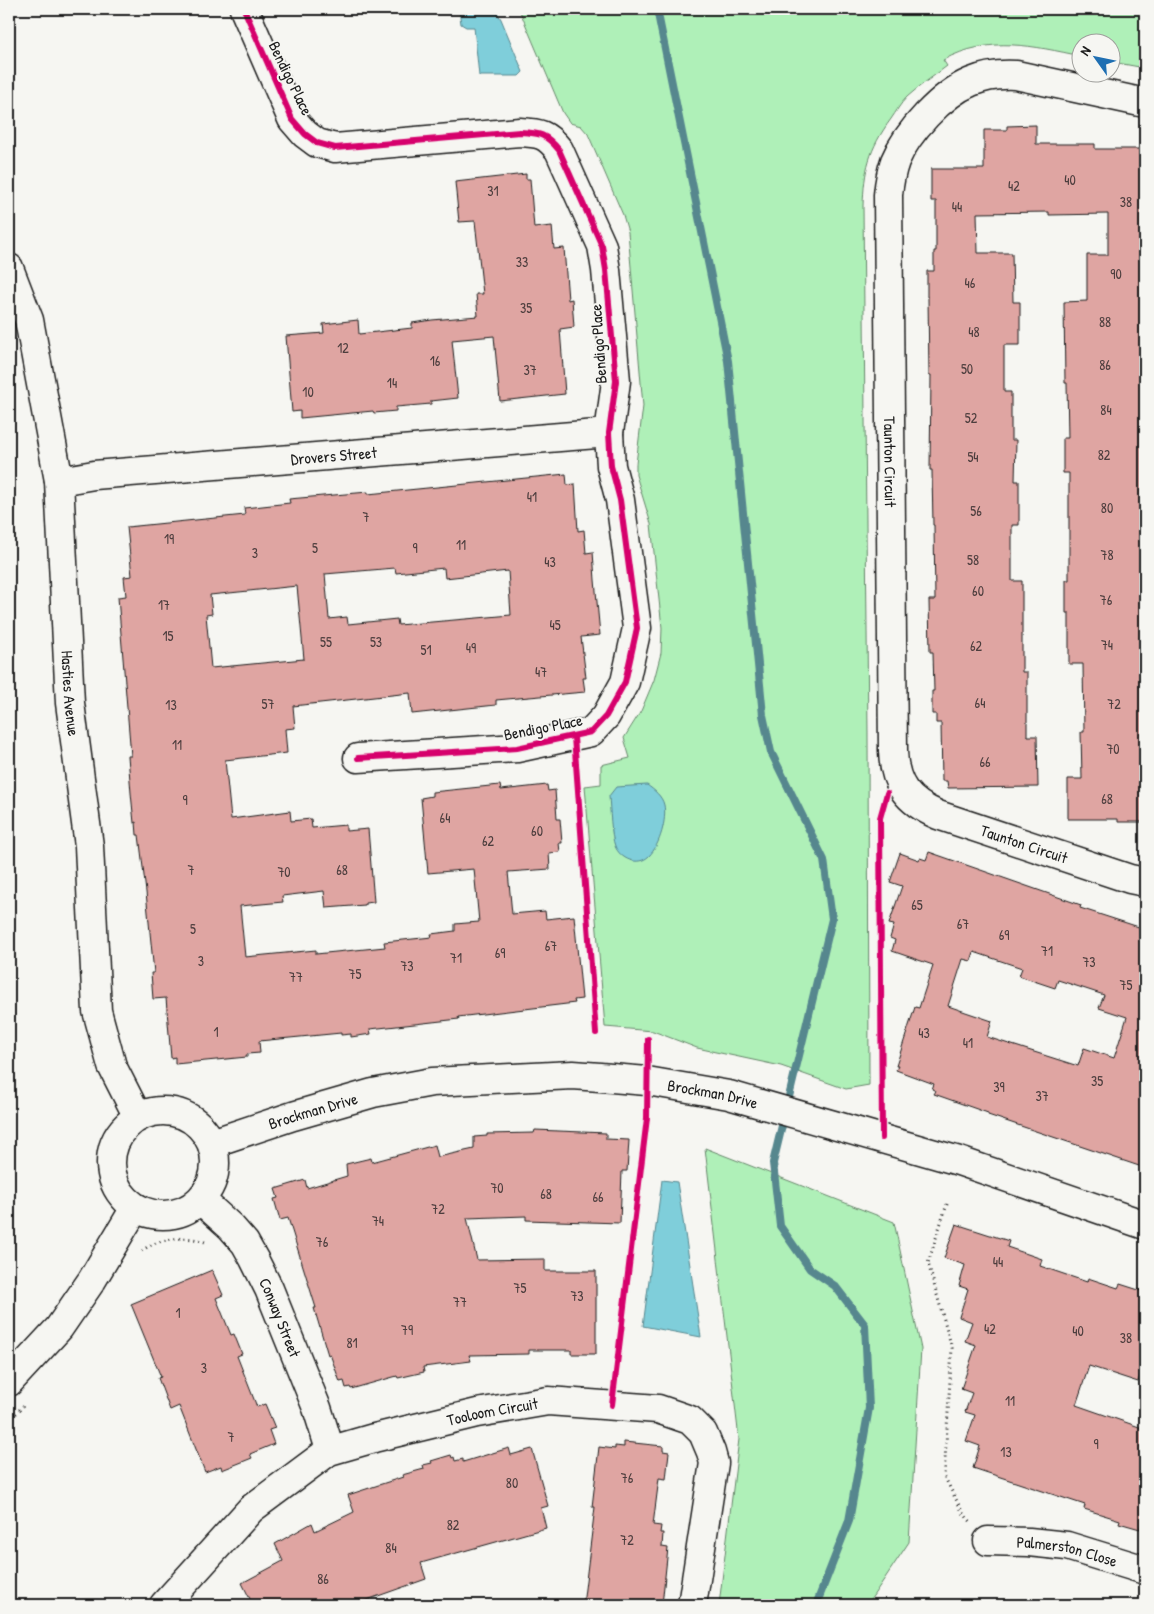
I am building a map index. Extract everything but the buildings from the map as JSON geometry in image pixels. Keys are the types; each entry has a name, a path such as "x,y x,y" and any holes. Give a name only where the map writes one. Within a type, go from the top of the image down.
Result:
{"street":[{"name":"Bendigo Place","path":"244,9 292,119 305,134 317,143 335,148 520,132 538,133 549,138 559,150 602,246 606,270 616,381 609,433 612,466 620,500 637,628 626,682 606,716 591,732 517,748 358,758"},
{"name":"Taunton Circuit","path":"1145,103 1016,75 997,75 972,81 943,100 907,140 900,150 891,173 888,195 893,752 897,778 912,799 938,816 1130,879 1145,882"},
{"name":"Hasties Avenue","path":"9,268 29,320 59,482 70,703 89,846 97,1011 112,1066 138,1116"},
{"name":"Drovers Street","path":"59,482 104,475 609,433"},
{"name":"Brockman Drive","path":"212,1143 293,1116 364,1096 432,1082 573,1075 647,1081 729,1095 842,1127 959,1161 1145,1225"},
{"path":"155,1111 172,1111 189,1117 203,1128 212,1143 216,1158 215,1173 210,1187 201,1200 187,1210 169,1215 152,1215 135,1208 121,1196 113,1180 110,1161 114,1144 123,1128 138,1116 155,1111"},
{"name":"Conway Street","path":"201,1200 231,1227 245,1243 254,1259 269,1290 317,1408 329,1451"},
{"path":"9,1382 59,1328 92,1280 135,1208"},
{"name":"Tooloom Circuit","path":"164,1605 251,1509 329,1451 477,1413 548,1401 658,1409 690,1420 703,1433 714,1463 692,1605"},
{"name":"Palmerston Close","path":"988,1541 1029,1542 1067,1546 1145,1570"}],"path":[{"path":"947,1204 928,1263 952,1348 944,1476 963,1513 988,1541"}],"green space":[{"path":"519,9 1145,9 1145,68 1122,64 1122,32 1072,32 1072,54 1029,46 995,45 960,52 943,60 947,66 912,93 900,105 877,140 866,171 863,206 869,1085 846,1089 781,1066 697,1048 653,1031 605,1027 585,786 601,784 601,765 630,758 624,738 641,711 654,680 661,653 662,628 651,524 636,475 643,406 628,232 623,215 588,134 581,126 570,123 563,113"},
{"path":"705,1148 894,1222 921,1349 909,1542 867,1605 719,1605 739,1439"}],"water":[{"path":"459,9 495,9 523,72 519,76 479,76 474,27 466,27 461,24"},
{"path":"647,785 663,802 665,811 663,824 653,851 645,859 635,861 621,855 615,846 609,796 616,787"},
{"path":"662,1180 677,1182 701,1337 643,1326"}],"waterway":[{"path":"657,9 728,361 763,715 771,752 824,860 832,919 773,1163 780,1226 810,1269 835,1286 865,1325 869,1408 849,1521 816,1605"}],"cycle path":[{"path":"244,9 292,119 305,134 317,143 335,148 520,132 542,135 559,150 602,246 606,270 616,381 609,433 611,466 620,500 637,628 625,682 606,716 591,732 517,748 358,758"},
{"path":"574,737 596,1033"},
{"path":"882,1138 880,818 887,793"},
{"path":"612,1405 647,1118 648,1039"}]}
